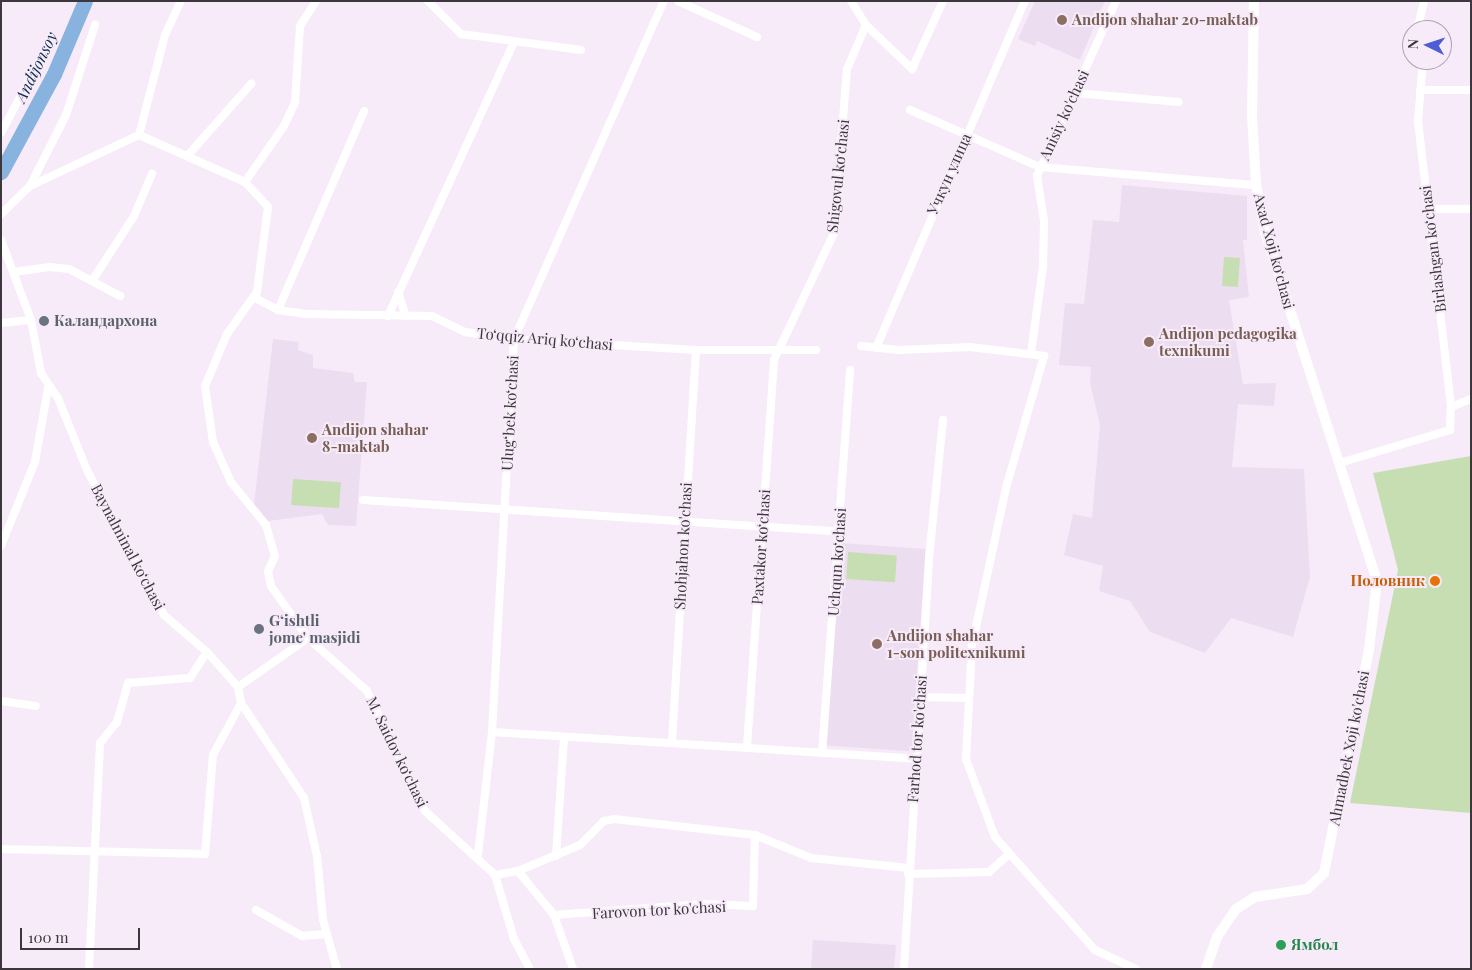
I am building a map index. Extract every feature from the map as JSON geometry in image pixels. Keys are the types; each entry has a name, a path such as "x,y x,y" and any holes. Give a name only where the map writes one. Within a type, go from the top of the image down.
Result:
{"street":[{"path":"1,214 30,186 138,135 163,43 181,1"},
{"path":"245,182 284,126 295,102 300,26 316,1"},
{"path":"428,1 461,34 513,44 581,50"},
{"name":"Ulugʻbek koʻchasi","path":"478,855 492,732 514,339 664,1"},
{"path":"678,1 757,37"},
{"path":"851,1 866,25 912,69 943,1"},
{"name":"Учкун улица","path":"876,348 1025,1"},
{"name":"Anisiy ko'chasi","path":"1031,353 1044,266 1040,167 1076,93 1116,1"},
{"name":"Axad Xoji koʻchasi","path":"1254,1 1256,185 1270,248 1343,462"},
{"path":"1420,20 1424,1"},
{"path":"30,186 66,116 95,25"},
{"name":"Shigovul koʻchasi","path":"782,349 834,233 847,69 866,25"},
{"path":"388,316 513,44"},
{"path":"1,133 37,65"},
{"name":"Birlashgan koʻchasi","path":"1343,462 1450,430 1451,407 1430,209 1418,121 1421,70"},
{"path":"189,154 251,84"},
{"path":"1420,90 1471,90"},
{"path":"1076,93 1179,102"},
{"path":"910,110 1040,167 1256,185"},
{"path":"278,310 364,111"},
{"name":"M. Saidov koʻchasi","path":"138,135 189,154 245,182 264,199 268,213 257,292 227,334 205,386 213,442 231,482 266,525 275,556 268,572 271,586 308,638 367,691 425,811 478,855 495,875"},
{"path":"92,281 134,216 152,174"},
{"path":"1430,209 1471,209"},
{"name":"Baynalminal koʻchasi","path":"1,240 30,320 48,388 58,398 87,470 164,615 207,652 238,687"},
{"path":"14,272 50,266 92,281 120,296"},
{"path":"398,292 406,316"},
{"name":"Toʻqqiz Ariq koʻchasi","path":"253,297 278,310 388,316 432,316 465,332 514,339 696,350 816,350"},
{"path":"1,323 30,320"},
{"path":"861,346 876,348 970,347 1041,354 1044,360 981,595 968,698 966,759 995,837 1095,950 1136,969"},
{"name":"Paxtakor koʻchasi","path":"747,747 774,360 782,349"},
{"name":"Shohjahon ko'chasi","path":"672,742 696,350"},
{"name":"Uchqun koʻchasi","path":"822,753 850,370"},
{"path":"1,546 35,462 48,388"},
{"path":"1451,407 1471,398"},
{"name":"Farhod tor ko'chasi","path":"904,969 908,870 916,759 944,420"},
{"name":"Ahmadbek Xoji ko'chasi","path":"1206,969 1217,937 1236,909 1255,897 1307,889 1324,873 1369,650 1377,581 1343,462"},
{"path":"363,500 839,532"},
{"path":"308,638 238,687 241,703 304,798 317,856 326,934 336,969"},
{"path":"89,969 100,743 117,722 128,683 190,678 207,652"},
{"path":"921,697 968,698"},
{"path":"1,701 36,706"},
{"path":"1,849 205,854 213,755 241,703"},
{"path":"492,732 916,759"},
{"path":"556,856 564,738"},
{"path":"530,969 514,939 495,875 518,871 580,845 604,821 614,819 755,835 811,858 908,870 989,872 1009,854"},
{"name":"Farovon tor ko'chasi","path":"554,915 703,904 753,906 755,835"},
{"path":"518,871 554,915 573,969"},
{"path":"256,910 302,936 326,934"}],"shaded area":[{"name":"Andijon shahar 20-maktab","path":"1035,1 1105,1 1080,60 1037,41 1035,46 1018,39"},
{"name":"Andijon pedagogika texnikumi","path":"1122,185 1247,196 1247,240 1243,240 1249,297 1229,300 1243,384 1276,383 1274,406 1238,404 1232,467 1304,469 1310,577 1293,637 1231,618 1205,653 1150,632 1130,601 1099,591 1103,566 1064,555 1073,514 1092,518 1100,425 1090,383 1091,367 1059,365 1065,303 1084,304 1093,220 1119,222"},
{"name":"Andijon shahar 8-maktab","path":"273,339 299,342 298,350 313,355 313,368 353,373 355,382 367,382 356,526 328,525 322,514 268,521 254,505"},
{"name":"Andijon shahar 1-son politexnikumi","path":"841,543 926,549 912,751 827,746"},
{"path":"813,940 896,945 894,969 811,969"}],"green space":[{"path":"1224,257 1240,258 1238,287 1222,286"},
{"path":"1471,456 1471,813 1350,803 1398,570 1373,473"},
{"path":"293,479 341,482 339,508 291,505"},
{"path":"848,552 897,555 895,582 846,579"}],"waterway":[{"name":"Andijonsoy","path":"1,172 54,74 85,1"}],"place":[{"name":"Andijon shahar 20-maktab","path":"1062,20"},
{"name":"Каландархона","path":"44,321"},
{"name":"Andijon pedagogika texnikumi","path":"1149,342"},
{"name":"Andijon shahar 8-maktab","path":"312,438"},
{"name":"Половник","path":"1435,581"},
{"name":"Gʻishtli jome' masjidi","path":"259,629"},
{"name":"Andijon shahar 1-son politexnikumi","path":"877,644"},
{"name":"Ямбол","path":"1281,945"}]}
